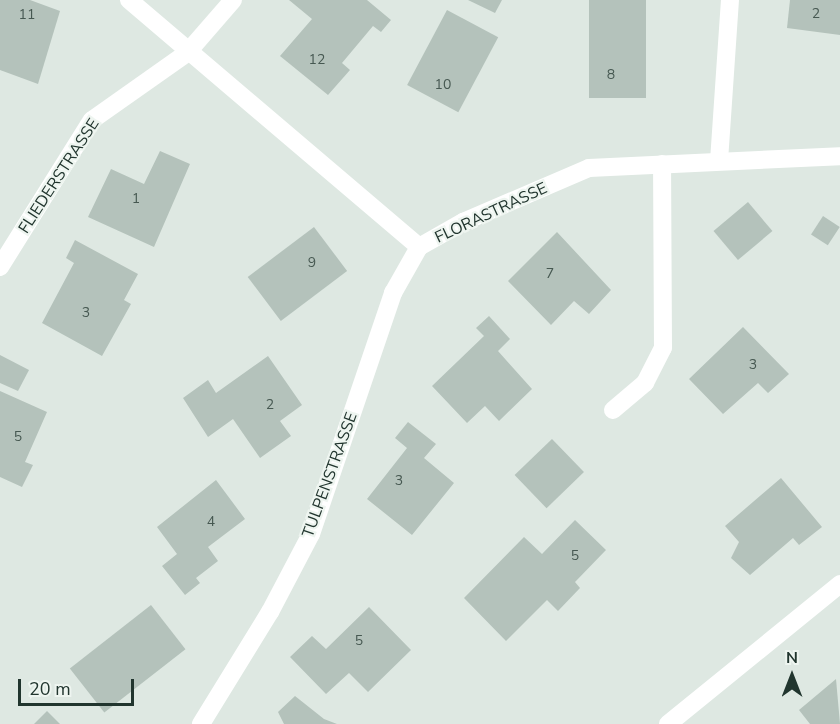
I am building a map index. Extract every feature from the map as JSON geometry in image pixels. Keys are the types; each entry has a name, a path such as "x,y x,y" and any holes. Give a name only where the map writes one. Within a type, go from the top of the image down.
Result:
{"street":[{"name":"FLORASTRASSE","path":"129,0 187,53 419,248 463,222 589,168 840,156"},
{"path":"187,53 233,0"},
{"path":"719,160 730,0"},
{"name":"FLIEDERSTRASSE","path":"0,267 92,120 187,53"},
{"path":"613,410 645,383 663,348 662,164"},
{"name":"TULPENSTRASSE","path":"201,724 270,612 311,534 393,294 419,248"},
{"path":"668,724 839,587"}],"building":[{"path":"0,0 30,0 60,11 38,84 0,70"},
{"path":"289,0 367,0 391,20 381,32 373,26 342,63 350,70 328,95 280,56 312,19"},
{"path":"468,0 502,0 495,13"},
{"path":"589,0 646,0 646,98 589,98"},
{"path":"790,0 840,0 840,35 787,28"},
{"path":"447,10 498,37 458,112 407,85"},
{"path":"160,151 190,164 154,247 88,217 111,169 144,184"},
{"path":"748,202 772,231 738,260 714,231"},
{"path":"823,216 840,227 828,245 811,234"},
{"path":"314,227 347,271 281,321 248,277"},
{"path":"557,232 611,290 589,314 574,301 551,325 508,281"},
{"path":"75,240 138,274 124,300 131,304 102,356 42,323 74,263 66,258"},
{"path":"489,316 510,339 498,351 532,389 499,421 485,406 467,423 432,386 484,336 476,328"},
{"path":"743,327 789,374 768,393 758,383 723,414 689,379"},
{"path":"0,355 29,370 18,391 0,383"},
{"path":"268,356 302,405 280,421 291,436 260,458 233,419 208,437 183,398 208,380 216,393"},
{"path":"0,391 47,412 25,462 33,465 22,487 0,477"},
{"path":"408,422 436,444 424,458 454,483 412,535 367,499 407,448 395,438"},
{"path":"552,439 584,472 547,508 515,475"},
{"path":"781,478 822,527 799,545 793,538 750,575 731,558 739,542 725,526"},
{"path":"216,480 245,519 208,547 218,561 196,578 200,583 185,595 162,566 177,554 157,527"},
{"path":"575,520 606,550 575,582 580,588 558,611 547,600 506,641 464,598 524,537 542,554"},
{"path":"151,605 185,649 104,713 70,668"},
{"path":"369,607 411,650 368,692 349,673 326,694 290,657 312,636 326,649"},
{"path":"836,679 840,724 810,724 799,710"},
{"path":"295,696 324,719 337,724 284,724 278,712"},
{"path":"47,711 60,724 34,724"}]}
